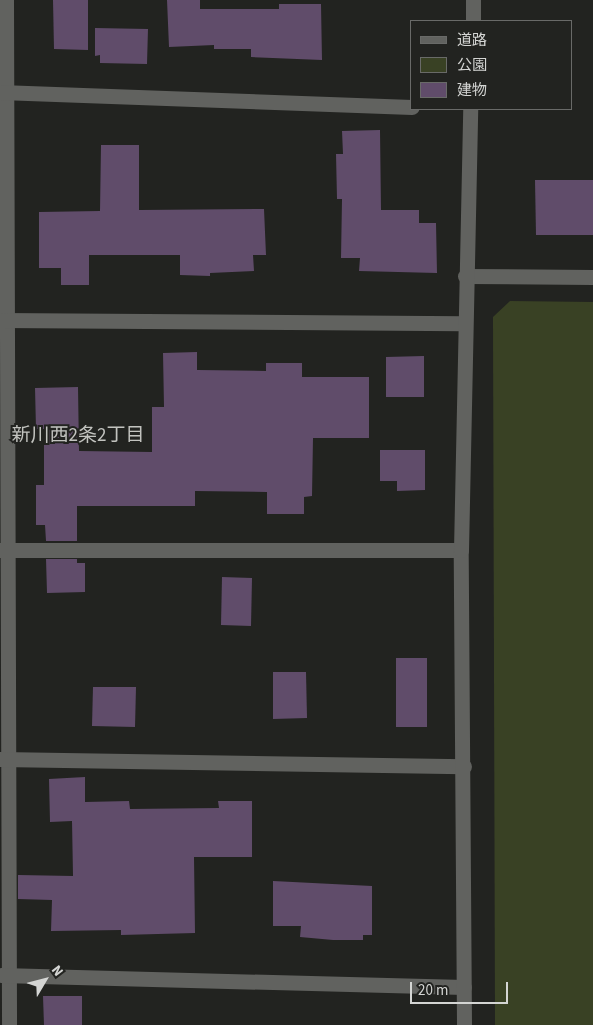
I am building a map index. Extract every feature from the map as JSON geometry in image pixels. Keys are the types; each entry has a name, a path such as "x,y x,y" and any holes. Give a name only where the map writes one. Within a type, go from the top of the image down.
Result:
{"street":[{"path":"6,0 3,92 4,759 5,975 9,1025"},
{"path":"473,0 473,20"},
{"path":"3,92 410,107"},
{"path":"464,1025 464,766 461,550 464,323 470,110"},
{"path":"465,276 593,277"},
{"path":"4,320 464,323"},
{"path":"4,550 461,550"},
{"path":"4,759 464,766"},
{"path":"5,975 464,987"}],"green space":[{"path":"510,301 593,302 593,1025 495,1025 493,317"}],"building":[{"path":"53,0 88,0 88,50 54,49"},
{"path":"167,0 200,0 200,9 279,9 279,4 321,4 322,60 251,57 251,49 214,49 214,45 169,47"},
{"path":"95,28 148,29 147,64 100,63 100,55 95,56"},
{"path":"380,130 381,210 419,210 419,223 436,223 437,273 359,271 360,258 341,258 342,199 337,199 336,154 343,154 342,131"},
{"path":"101,145 139,145 139,210 264,209 266,255 253,255 254,271 210,273 210,276 180,275 180,255 89,255 89,285 61,285 61,268 39,268 39,212 100,211"},
{"path":"535,180 593,180 593,235 536,235"},
{"path":"197,352 197,370 266,371 266,363 302,363 302,377 369,377 369,438 313,438 312,496 304,497 304,514 267,514 267,492 195,491 195,506 77,506 77,541 46,541 45,525 36,525 36,485 44,485 44,429 36,429 35,388 78,387 79,451 152,452 152,407 164,407 163,353"},
{"path":"424,356 424,397 386,397 386,357"},
{"path":"380,450 425,450 425,490 397,491 397,481 380,481"},
{"path":"46,559 77,559 77,563 85,563 85,592 47,593"},
{"path":"222,577 252,578 251,626 221,625"},
{"path":"396,658 427,658 427,727 396,727"},
{"path":"273,672 306,672 307,718 273,719"},
{"path":"93,687 136,687 135,727 92,726"},
{"path":"85,777 85,802 129,801 130,809 219,808 218,801 252,801 252,857 194,857 195,933 121,935 121,930 51,931 52,900 18,899 18,875 73,876 72,821 50,822 49,779"},
{"path":"273,881 372,886 372,935 363,935 363,940 300,937 301,926 273,926"},
{"path":"43,996 82,996 82,1025 44,1025"}],"district":[{"name":"新川西2条2丁目","path":"78,436"}]}
